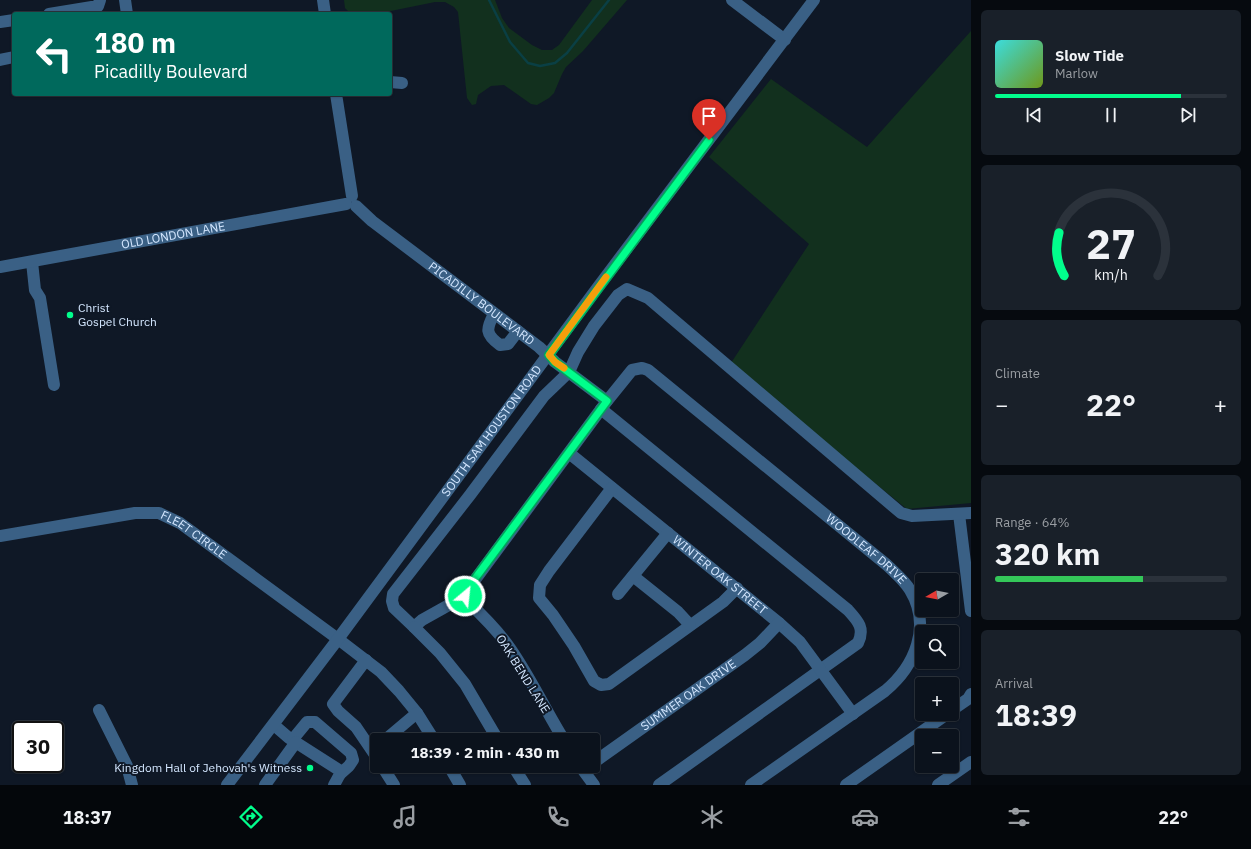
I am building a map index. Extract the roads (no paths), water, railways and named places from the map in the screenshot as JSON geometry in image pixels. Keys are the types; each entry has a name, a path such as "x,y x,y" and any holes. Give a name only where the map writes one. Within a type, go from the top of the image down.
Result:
{"street":[{"path":"61,12 98,6 100,0"},
{"path":"125,0 127,12"},
{"path":"323,0 324,12"},
{"path":"732,0 785,40"},
{"name":"SOUTH SAM HOUSTON ROAD","path":"228,785 814,0"},
{"path":"0,22 12,20"},
{"path":"0,60 12,58"},
{"path":"336,96 351,202"},
{"name":"PICADILLY BOULEVARD","path":"351,202 372,221 549,355 604,405 848,610 860,623 862,636 858,643 659,785"},
{"name":"OLD LONDON LANE","path":"0,267 351,202"},
{"path":"32,262 35,290 40,298 54,385"},
{"path":"494,733 465,684 440,653 394,608 392,601 393,594 544,396 569,372 578,352 594,326 618,295 627,289 648,298 901,513 912,516 965,514 971,611"},
{"path":"494,314 488,326 488,330 494,340 500,345 508,344 518,332"},
{"name":"WOODLEAF DRIVE","path":"604,405 632,370 642,368 648,370 887,564 910,590 914,598 918,613 920,629 919,638 909,662 897,681 853,714 751,785"},
{"path":"414,627 422,620 465,596 468,588 604,405"},
{"name":"WINTER OAK STREET","path":"569,453 737,588 800,642 853,714"},
{"path":"612,488 540,585 539,598 566,633 594,681 601,685 608,684 723,602 737,588"},
{"name":"FLEET CIRCLE","path":"0,536 135,513 159,513 180,523 381,672 399,690 417,713 430,733"},
{"path":"618,594 668,533"},
{"path":"633,576 678,612 690,625"},
{"name":"OAK BEND LANE","path":"465,596 467,600 491,624 507,645 535,689 560,733"},
{"name":"SUMMER OAK DRIVE","path":"600,756 746,655 779,623"},
{"path":"366,660 333,704 338,711 356,727 370,744"},
{"path":"959,705 968,699 971,694"},
{"path":"99,710 127,766 132,785"},
{"path":"393,733 417,713"},
{"path":"846,785 937,721"},
{"path":"265,785 307,722 315,722 351,753 353,760 340,774 334,785"},
{"path":"274,725 294,741 339,770 340,774"},
{"path":"946,783 971,762"},
{"path":"386,773 394,785"},
{"path":"453,773 460,785"},
{"path":"517,773 525,785"},
{"path":"589,773 594,785"}],"waterway":[{"path":"489,0 510,42 528,63 540,66 555,63 567,53 609,0"}],"place":[{"name":"Christ Gospel Church","path":"70,315"},
{"name":"Kingdom Hall of Jehovah's Witness","path":"310,768"}]}
